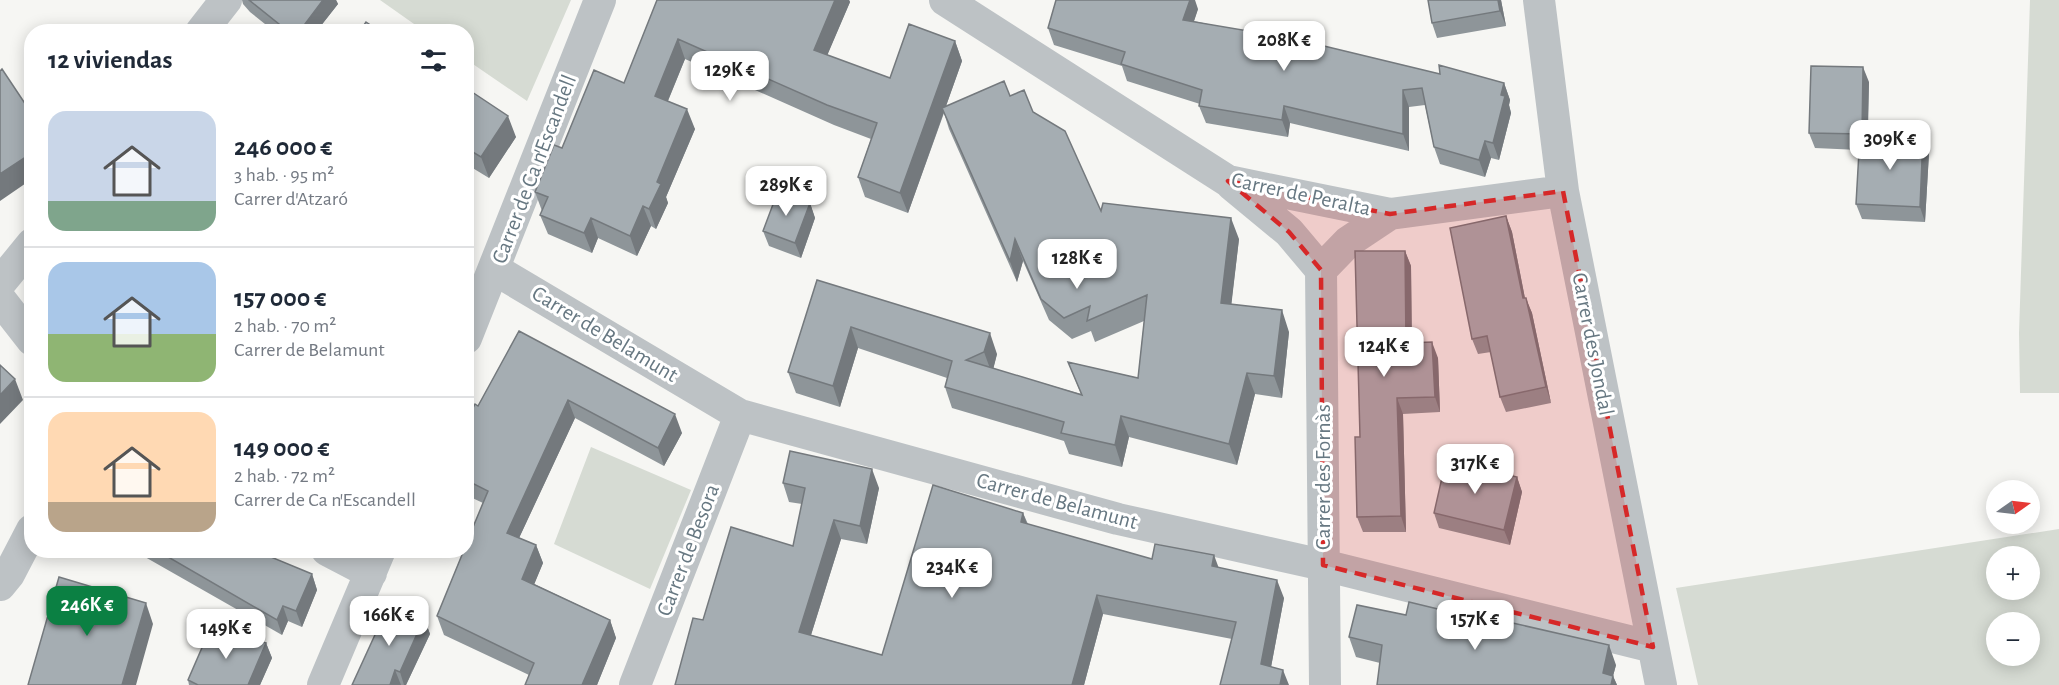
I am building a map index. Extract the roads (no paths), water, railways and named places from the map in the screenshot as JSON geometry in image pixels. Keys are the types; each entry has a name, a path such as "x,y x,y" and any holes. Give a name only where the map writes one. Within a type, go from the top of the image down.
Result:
{"street":[{"path":"207,24 226,0"},
{"name":"Carrer de Ca n'Escandell","path":"474,318 600,0"},
{"name":"Carrer de Peralta","path":"945,0 1228,181 1390,213 1563,190"},
{"name":"Carrer des Jondal","path":"1539,0 1563,190 1661,685"},
{"path":"1228,181 1289,232 1321,270 1348,242 1390,213"},
{"path":"0,284 24,254"},
{"name":"Carrer de Belamunt","path":"494,269 740,415 1118,519 1323,565 1653,647"},
{"name":"Carrer des Fornàs","path":"1321,270 1325,685"},
{"path":"0,298 24,330"},
{"name":"Carrer de Besora","path":"635,685 740,415"},
{"path":"0,585 9,574 24,545"},
{"path":"323,685 375,562 359,558"}]}
